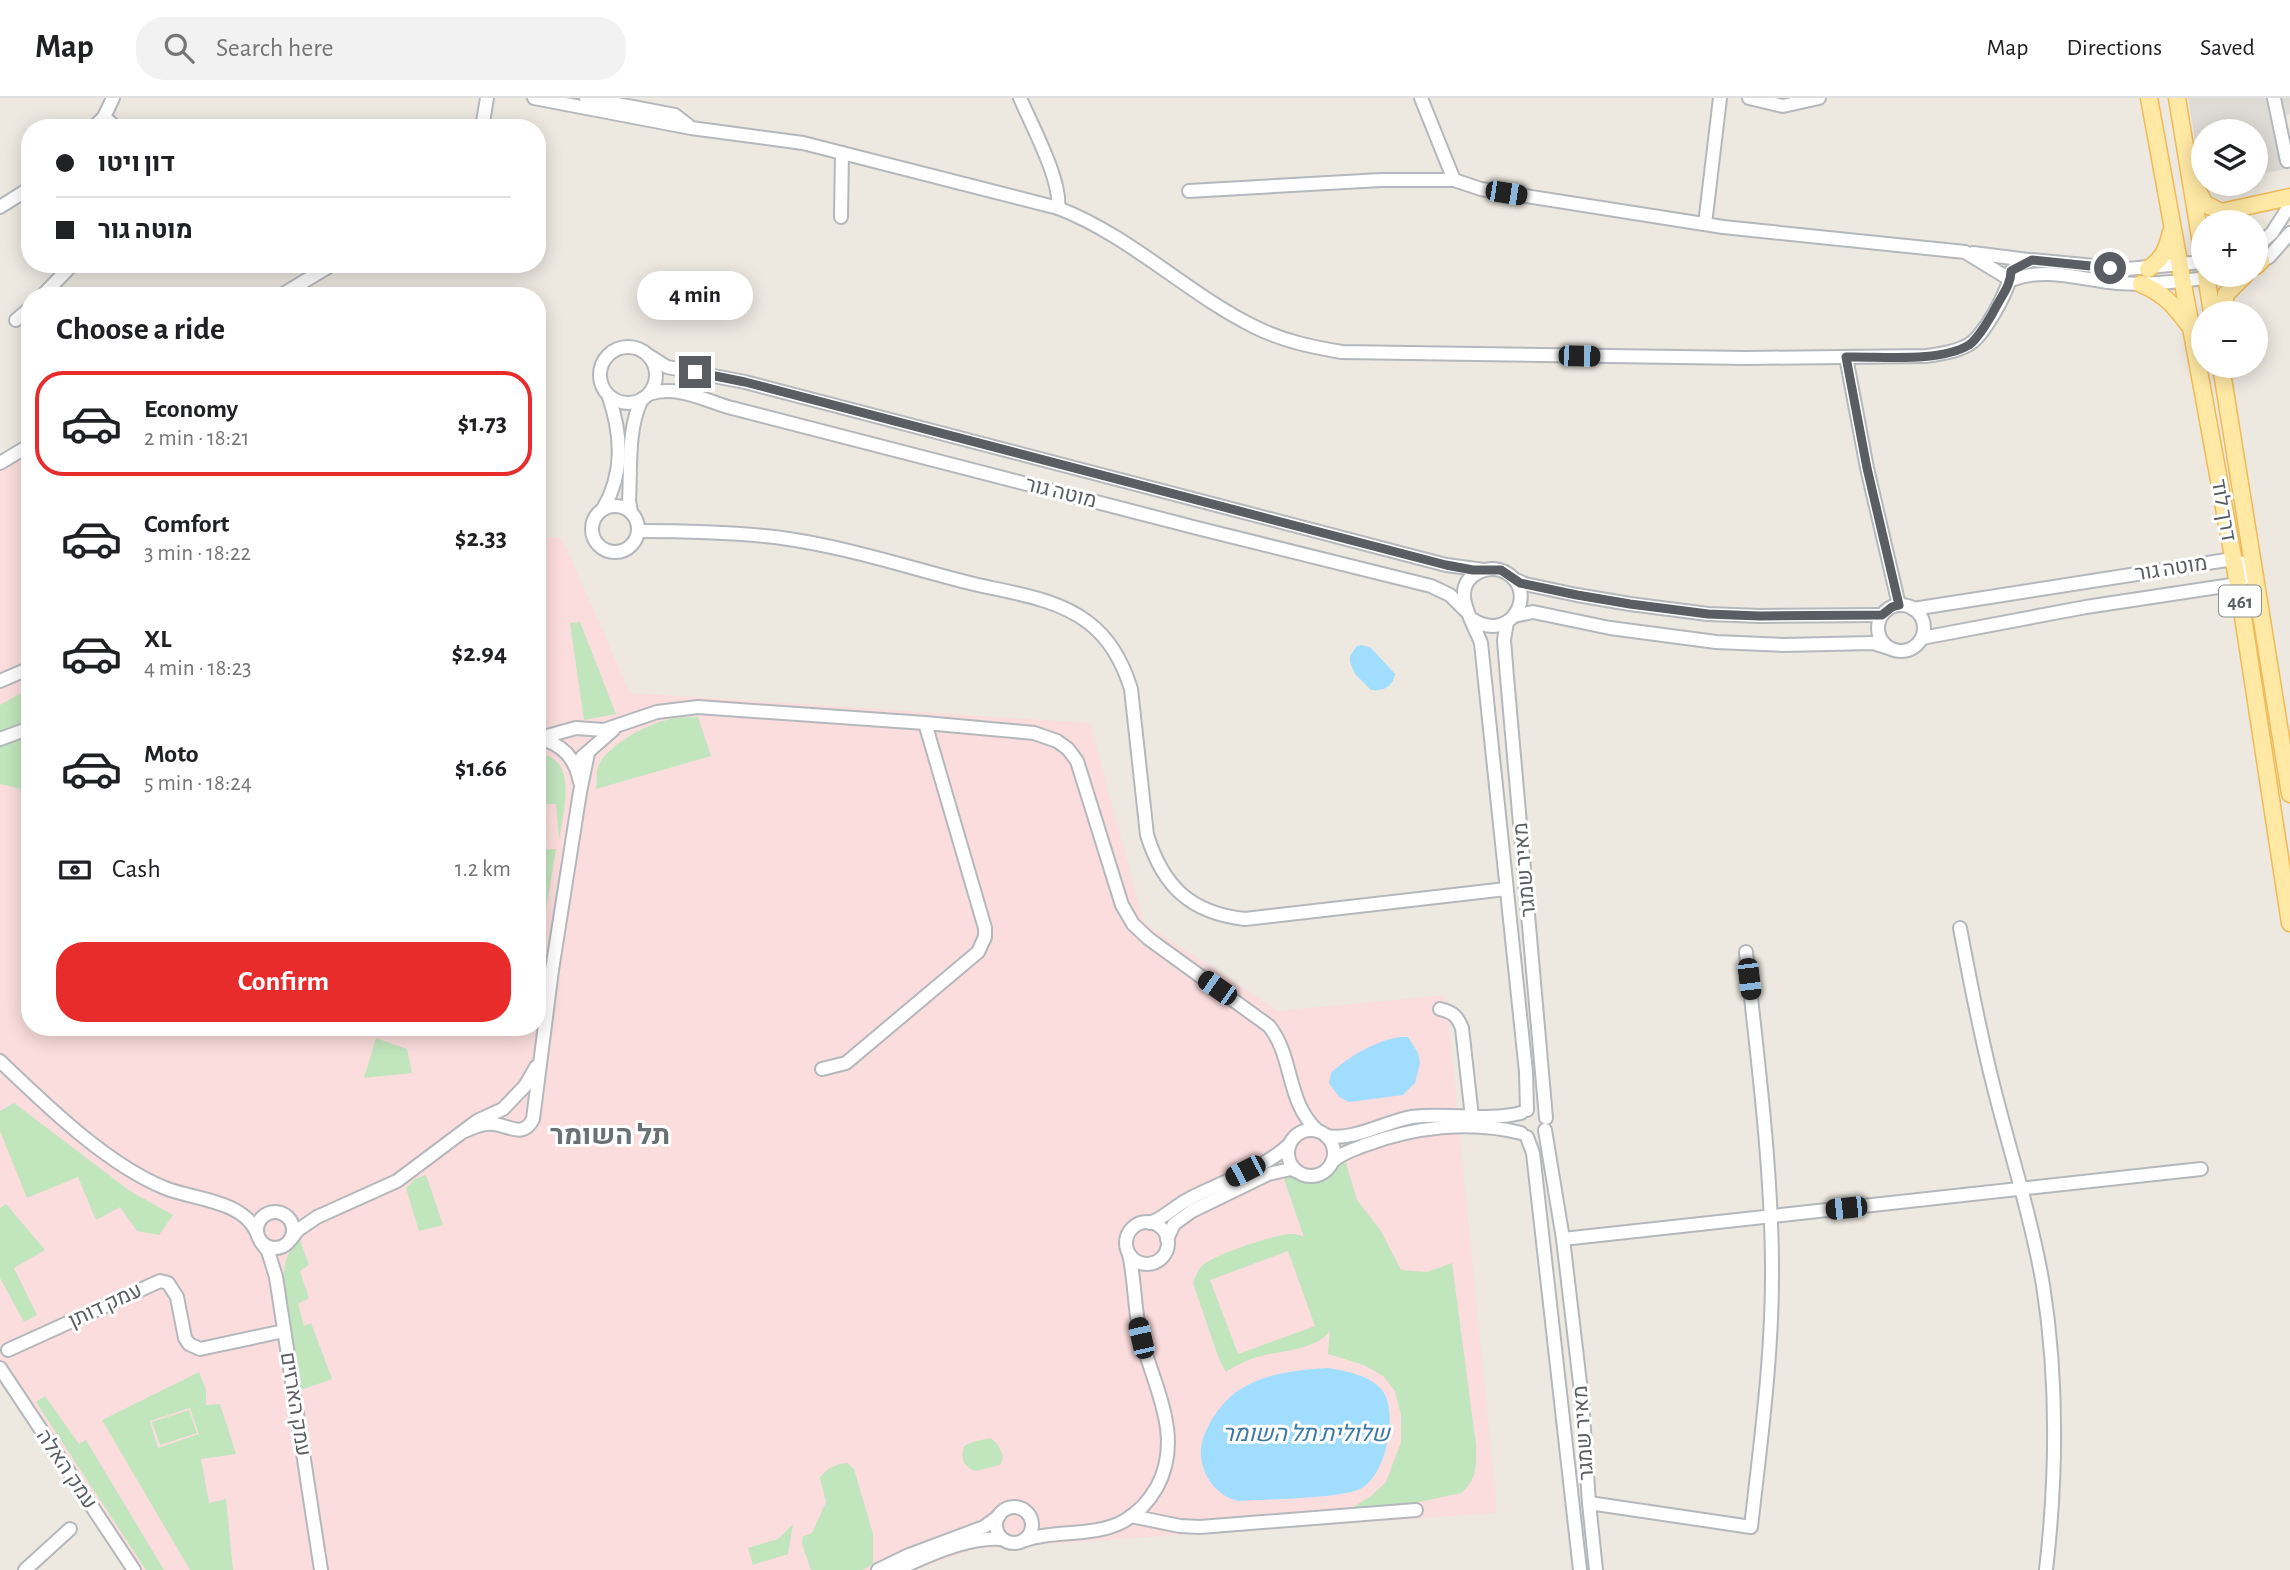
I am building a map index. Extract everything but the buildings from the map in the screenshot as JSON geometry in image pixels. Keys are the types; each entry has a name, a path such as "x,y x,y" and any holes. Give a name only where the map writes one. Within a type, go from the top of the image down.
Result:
{"main road":[{"name":"דרך לוד","path":"2150,98 2191,328"},
{"path":"2177,98 2196,210"},
{"path":"2188,158 2197,190 2205,204 2212,209 2221,212 2290,197"},
{"path":"2173,226 2166,251 2144,276 2170,300 2191,328"},
{"name":"דרך לוד","path":"2200,378 2238,584 2290,923"},
{"name":"דרך לוד","path":"2223,378 2290,794"},
{"path":"2233,378 2241,436 2247,523"}],"street":[{"path":"106,119 104,117 113,98"},
{"path":"484,119 487,98"},
{"path":"534,98 691,128 803,143 1059,208 1120,239 1212,303 1256,327 1306,346 1342,352 1746,358 1926,356 1971,344 1993,315 2011,280 2011,271 2032,260"},
{"path":"586,98 676,115 691,128"},
{"path":"1020,98 1053,175 1059,195 1059,208"},
{"path":"1421,98 1454,180"},
{"path":"1704,225 1720,98"},
{"path":"1749,98 1783,106 1819,98"},
{"path":"2274,98 2287,161"},
{"path":"841,217 842,153"},
{"path":"1189,191 1324,182 1454,180 1481,189 1704,225 2127,269 2144,276"},
{"path":"0,207 21,194"},
{"path":"2268,240 2290,205"},
{"path":"2268,253 2280,246 2290,233"},
{"path":"1965,252 2011,280 2038,272 2116,283 2144,276 2191,272"},
{"path":"51,287 64,273"},
{"path":"295,287 318,273"},
{"path":"16,320 21,315"},
{"name":"מוטה גור","path":"1469,615 1450,594 1431,586 1189,526 677,391 667,390 630,404 622,403 609,397 600,382 599,373 607,356 614,350 627,346 638,348 667,367 745,382 1446,565 1484,570"},
{"path":"631,512 629,501 633,429 637,410 656,376 656,369 648,355"},
{"path":"1846,357 1867,468 1899,605"},
{"path":"603,509 619,506 635,517 638,531 636,540 626,550 616,553 602,549 593,537 591,528 613,492 617,478 617,426 609,397"},
{"path":"0,463 21,450"},
{"path":"638,531 780,538 828,547 1051,603 1088,622 1104,636 1115,651 1125,668 1131,689 1147,835 1154,856 1164,875 1178,891 1207,911 1225,917 1245,919 1506,889"},
{"name":"מוטה גור","path":"1913,609 2233,559 2254,569 2238,584 2086,607 1922,638"},
{"path":"1484,570 1501,570 1514,579 1525,584 1590,597 1708,614 1882,615 1899,605 1913,609 1923,620 1922,638 1913,649 1906,651 1873,643 1783,645 1716,642 1610,628 1533,612 1490,627 1480,624 1469,615 1463,602 1467,583 1473,575 1484,570"},
{"path":"1511,619 1521,601 1514,579"},
{"name":"מאיר שמגר","path":"1469,615 1481,643 1527,1086 1524,1112"},
{"path":"1882,615 1878,633 1889,648"},
{"name":"מאיר שמגר","path":"1511,619 1504,640 1546,1124 1582,1400 1588,1503 1596,1570"},
{"path":"0,681 21,671"},
{"path":"546,735 576,729 594,731 616,727 657,712 686,708 925,723 1046,736 1068,749 1077,761 1126,914 1149,939 1269,1026 1279,1045 1303,1116 1333,1146 1332,1163"},
{"path":"822,1069 846,1063 983,945 985,928 925,723"},
{"path":"546,742 581,758 616,727"},
{"path":"546,1016 580,792 590,750 590,734 576,729"},
{"path":"576,729 564,737 567,753 577,770 580,792"},
{"path":"0,739 21,731"},
{"path":"1960,928 1976,1011 2000,1114 2022,1189 2043,1286 2054,1394 2054,1485 2046,1570"},
{"path":"1588,1503 1751,1527 1769,1367 1772,1264 1764,1116 1746,951"},
{"path":"1440,1009 1452,1012 1462,1028 1472,1117"},
{"path":"465,1131 480,1125 496,1124 517,1131 527,1128 533,1119 543,1036"},
{"path":"507,1127 502,1117 506,1105 531,1077 540,1056"},
{"path":"0,1061 73,1126 130,1170 164,1188 244,1215 253,1224 259,1238 272,1248 278,1248 289,1241 293,1226 288,1217 277,1213 263,1216 259,1221 259,1238"},
{"path":"276,1277 282,1252 289,1241 298,1230 324,1213 385,1188 477,1121 506,1105 521,1098 527,1101 533,1111"},
{"path":"1295,1098 1296,1123 1289,1144 1288,1159 1296,1171"},
{"path":"897,1570 970,1542 993,1538 1014,1543 1043,1535 1104,1529 1131,1516 1147,1500 1161,1478 1168,1439 1164,1409 1138,1324 1126,1242 1130,1231 1139,1224 1158,1220 1197,1195 1275,1156 1305,1130 1346,1136 1409,1118 1432,1115 1502,1118 1536,1109 1546,1124 1539,1136 1497,1128 1415,1129 1348,1152 1317,1175 1302,1175 1287,1169 1268,1174 1192,1211 1174,1224 1167,1238 1164,1255 1143,1273 1135,1294"},
{"path":"1524,1112 1518,1123 1524,1135"},
{"name":"מאיר שמגר","path":"1524,1135 1533,1153 1579,1568"},
{"path":"1563,1239 2201,1169"},
{"path":"226,1207 298,1216 324,1213"},
{"path":"1150,1223 1161,1228 1167,1238"},
{"name":"עמק הארזים","path":"259,1238 268,1251 276,1277 321,1570"},
{"path":"1129,1254 1139,1263 1153,1264"},
{"name":"עמק דותן","path":"8,1350 160,1281 168,1283 173,1289 189,1345 200,1349 284,1331"},
{"name":"עמק האלה","path":"0,1368 134,1570"},
{"path":"1560,1403 1582,1400"},
{"path":"878,1570 909,1555 984,1527 1003,1511 1013,1507 1025,1510 1048,1526 1079,1533"},
{"path":"1025,1510 1032,1525 1025,1540"},
{"path":"1131,1516 1180,1526 1200,1527 1416,1510"},
{"path":"999,1516 996,1528 1002,1539"},
{"path":"25,1570 70,1529"}],"shaded area":[{"path":"2188,98 2290,98 2290,114 2283,116 2290,150 2290,168 2268,173 2268,119 2192,119"},
{"path":"21,457 21,1036 546,1036 546,537 562,538 630,693 1090,723 1144,923 1278,1011 1446,995 1497,1513 975,1549 913,1570 142,1570 0,1360 0,470"}],"green space":[{"path":"580,622 616,714 584,720 570,623"},
{"path":"21,693 21,790 0,784 0,705"},
{"path":"698,717 711,756 596,789 598,767 619,743 662,721"},
{"path":"546,756 559,765 564,775 565,801 559,840 556,804 546,804"},
{"path":"556,849 546,910 546,850"},
{"path":"376,1038 407,1049 412,1073 364,1078"},
{"path":"14,1103 130,1191 173,1215 159,1235 137,1231 120,1207 96,1220 78,1177 27,1198 0,1131 0,1111"},
{"path":"1345,1160 1357,1200 1381,1231 1401,1270 1427,1272 1452,1263 1476,1445 1473,1477 1461,1493 1391,1508 1345,1512 1371,1496 1386,1482 1401,1442 1401,1415 1395,1391 1383,1376 1364,1365 1328,1354 1330,1330 1325,1337 1308,1346 1257,1357 1226,1372 1193,1283 1202,1266 1221,1255 1274,1237 1293,1234 1304,1237 1284,1179","holes":["1288,1251 1315,1326 1238,1354 1210,1280"]},
{"path":"426,1175 443,1225 419,1231 406,1188 415,1179"},
{"path":"6,1204 45,1250 14,1268 37,1315 24,1322 0,1278 0,1208"},
{"path":"300,1240 309,1265 300,1271 309,1298 298,1304 304,1326 311,1323 332,1379 301,1390 287,1320 284,1281 289,1253"},
{"path":"199,1372 206,1390 206,1405 220,1404 236,1454 201,1459 209,1503 226,1499 233,1570 190,1570 102,1420","holes":["190,1408 199,1434 158,1448 150,1421"]},
{"path":"45,1396 79,1444 86,1440 164,1570 146,1570 36,1402"},
{"path":"189,1410 197,1433 160,1445 152,1422"},
{"path":"990,1438 1001,1452 1003,1458 1000,1465 975,1471 968,1467 962,1454 964,1446"},
{"path":"847,1463 854,1469 873,1534 873,1564 863,1570 811,1570 802,1544 803,1536 812,1533 826,1502 820,1478 832,1467"},
{"path":"793,1524 788,1554 753,1565 748,1548 778,1539"}],"water":[{"path":"1357,646 1371,648 1395,674 1387,687 1371,690 1355,674 1350,656"},
{"path":"1400,1037 1408,1037 1418,1053 1420,1063 1415,1083 1403,1095 1349,1102 1339,1097 1329,1083 1331,1073 1363,1050"},
{"name":"שלולית תל השומר","path":"1328,1368 1357,1374 1371,1381 1382,1390 1387,1400 1387,1442 1378,1470 1370,1481 1352,1492 1284,1499 1239,1501 1216,1489 1206,1475 1201,1449 1209,1424 1226,1401 1249,1384 1271,1376"}],"district":[{"name":"תל השומר","path":"610,1134"}],"route":[{"path":"695,372 745,382 1073,466 1446,565 1473,570 1501,570 1520,583 1577,595 1708,614 1882,615 1899,605 1867,468 1846,357 1926,356 1971,344 1993,315 2011,280 2011,271 2032,260 2110,268"}]}
